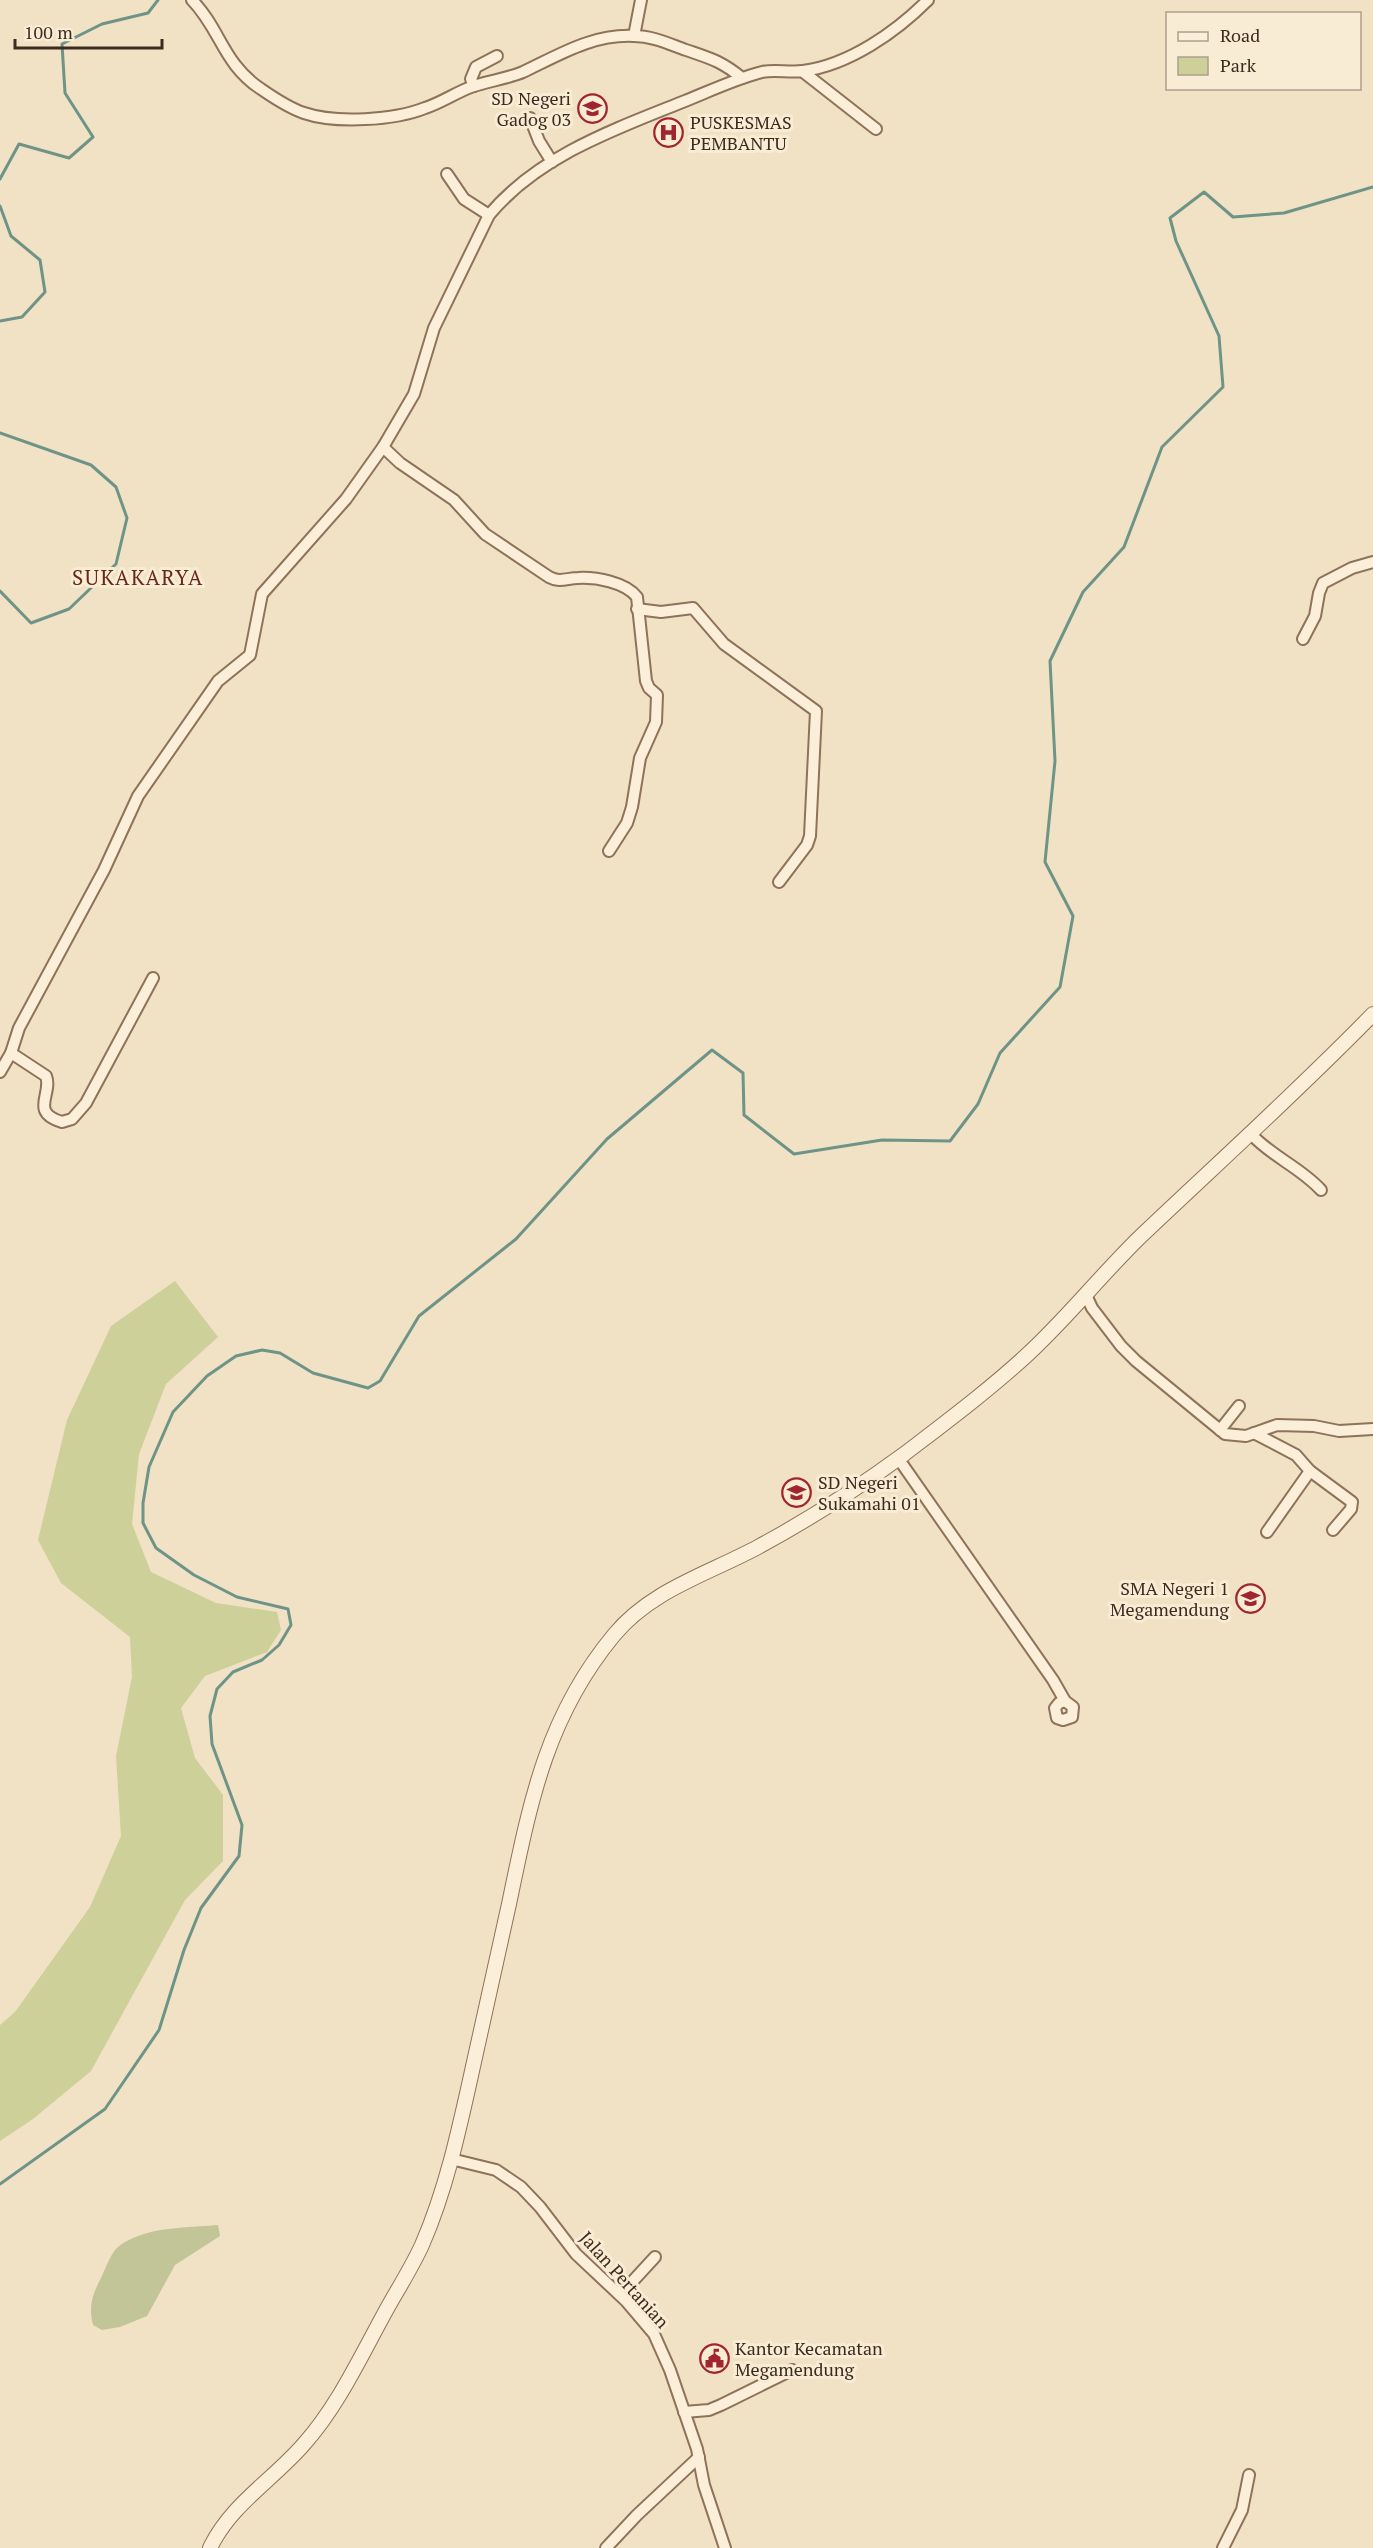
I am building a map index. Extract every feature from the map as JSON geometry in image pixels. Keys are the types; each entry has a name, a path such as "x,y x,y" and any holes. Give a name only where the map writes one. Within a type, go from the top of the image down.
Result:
{"street":[{"path":"192,0 205,14 232,64 259,88 304,113 315,116 371,120 402,116 426,108 474,86 524,71 587,42 634,36 656,39 705,55 724,63 742,78"},
{"path":"634,36 641,0"},
{"path":"0,1072 11,1053 19,1028 104,870 138,796 218,681 250,655 260,599 267,588 331,518 383,447 414,393 434,328 489,215 502,200 552,162 615,130 742,78 765,71 802,71 828,66 862,49 910,18 928,0"},
{"path":"474,86 471,80 476,68 497,56"},
{"path":"802,71 876,129"},
{"path":"530,118 539,141 552,162"},
{"path":"447,174 464,200 489,215"},
{"path":"383,447 399,463 454,500 485,534 549,577 561,581 586,577 620,585 635,594 639,603 637,609 644,646 646,681 657,695 658,716 640,758 636,794 627,823 609,851"},
{"path":"1304,639 1315,616 1323,583 1352,568 1373,561"},
{"path":"637,609 661,612 693,608 724,644 816,711 810,836 807,845 779,882"},
{"path":"11,1053 46,1076 48,1083 43,1104 49,1116 62,1122 72,1119 86,1103 153,978"},
{"path":"210,2548 225,2523 240,2505 301,2448 327,2416 420,2250 451,2159 541,1766 564,1710 592,1662 636,1611 657,1596 756,1548 807,1518 898,1458 1027,1355 1127,1250 1251,1134 1373,1014"},
{"path":"1251,1134 1275,1156 1307,1174 1321,1190"},
{"path":"1086,1295 1092,1308 1121,1346 1169,1389 1225,1434 1237,1437 1277,1425 1314,1426 1339,1431 1373,1429"},
{"path":"1220,1430 1239,1406"},
{"path":"1254,1433 1296,1455 1310,1471 1352,1502 1351,1509 1333,1530"},
{"path":"898,1458 1053,1680 1065,1701"},
{"path":"1267,1532 1310,1471"},
{"name":"Jalan Pertanian","path":"451,2159 490,2168 510,2179 540,2207 576,2254 617,2291 658,2341 699,2457 704,2485 725,2548"},
{"path":"617,2291 632,2282 655,2257"},
{"path":"684,2412 709,2410 792,2370"},
{"path":"606,2548 637,2515 699,2457"},
{"path":"1223,2548 1242,2510 1249,2475"}],"green space":[{"path":"175,1281 218,1337 166,1384 139,1454 132,1524 151,1572 216,1603 277,1612 281,1630 267,1652 205,1676 181,1708 195,1758 223,1795 223,1861 185,1900 91,2071 33,2119 0,2141 0,2025 15,2012 90,1907 121,1836 116,1756 132,1677 130,1637 61,1583 38,1540 67,1420 111,1326"},
{"path":"218,2225 220,2236 175,2265 147,2316 120,2327 102,2330 93,2325 91,2305 94,2294 109,2260 118,2247 128,2240 153,2232"}],"waterway":[{"path":"0,179 19,144 69,158 93,137 65,93 62,44 102,24 148,13 158,0"},
{"path":"0,2184 105,2109 159,2030 184,1950 201,1908 239,1856 242,1825 212,1744 210,1716 217,1689 233,1672 262,1660 279,1645 291,1625 288,1609 237,1597 194,1575 156,1548 143,1523 143,1503 149,1467 173,1412 207,1376 236,1356 262,1350 280,1353 313,1373 368,1388 380,1381 419,1316 516,1239 607,1139 712,1050 743,1073 744,1115 794,1154 882,1140 950,1141 978,1104 1000,1053 1060,987 1073,916 1045,862 1055,761 1050,661 1083,592 1124,547 1162,447 1223,387 1219,336 1176,241 1170,218 1204,192 1233,217 1284,213 1373,187"},
{"path":"0,206 11,236 40,260 45,292 22,317 0,321"},
{"path":"0,433 91,465 116,487 127,518 116,564 69,609 31,623 0,591"}],"place":[{"name":"SD Negeri Gadog 03","path":"592,109"},
{"name":"PUSKESMAS PEMBANTU","path":"669,133"},
{"name":"SD Negeri Sukamahi 01","path":"797,1493"},
{"name":"SMA Negeri 1 Megamendung","path":"1250,1599"},
{"name":"Kantor Kecamatan Megamendung","path":"714,2359"}],"district":[{"name":"SUKAKARYA","path":"138,578"}]}
